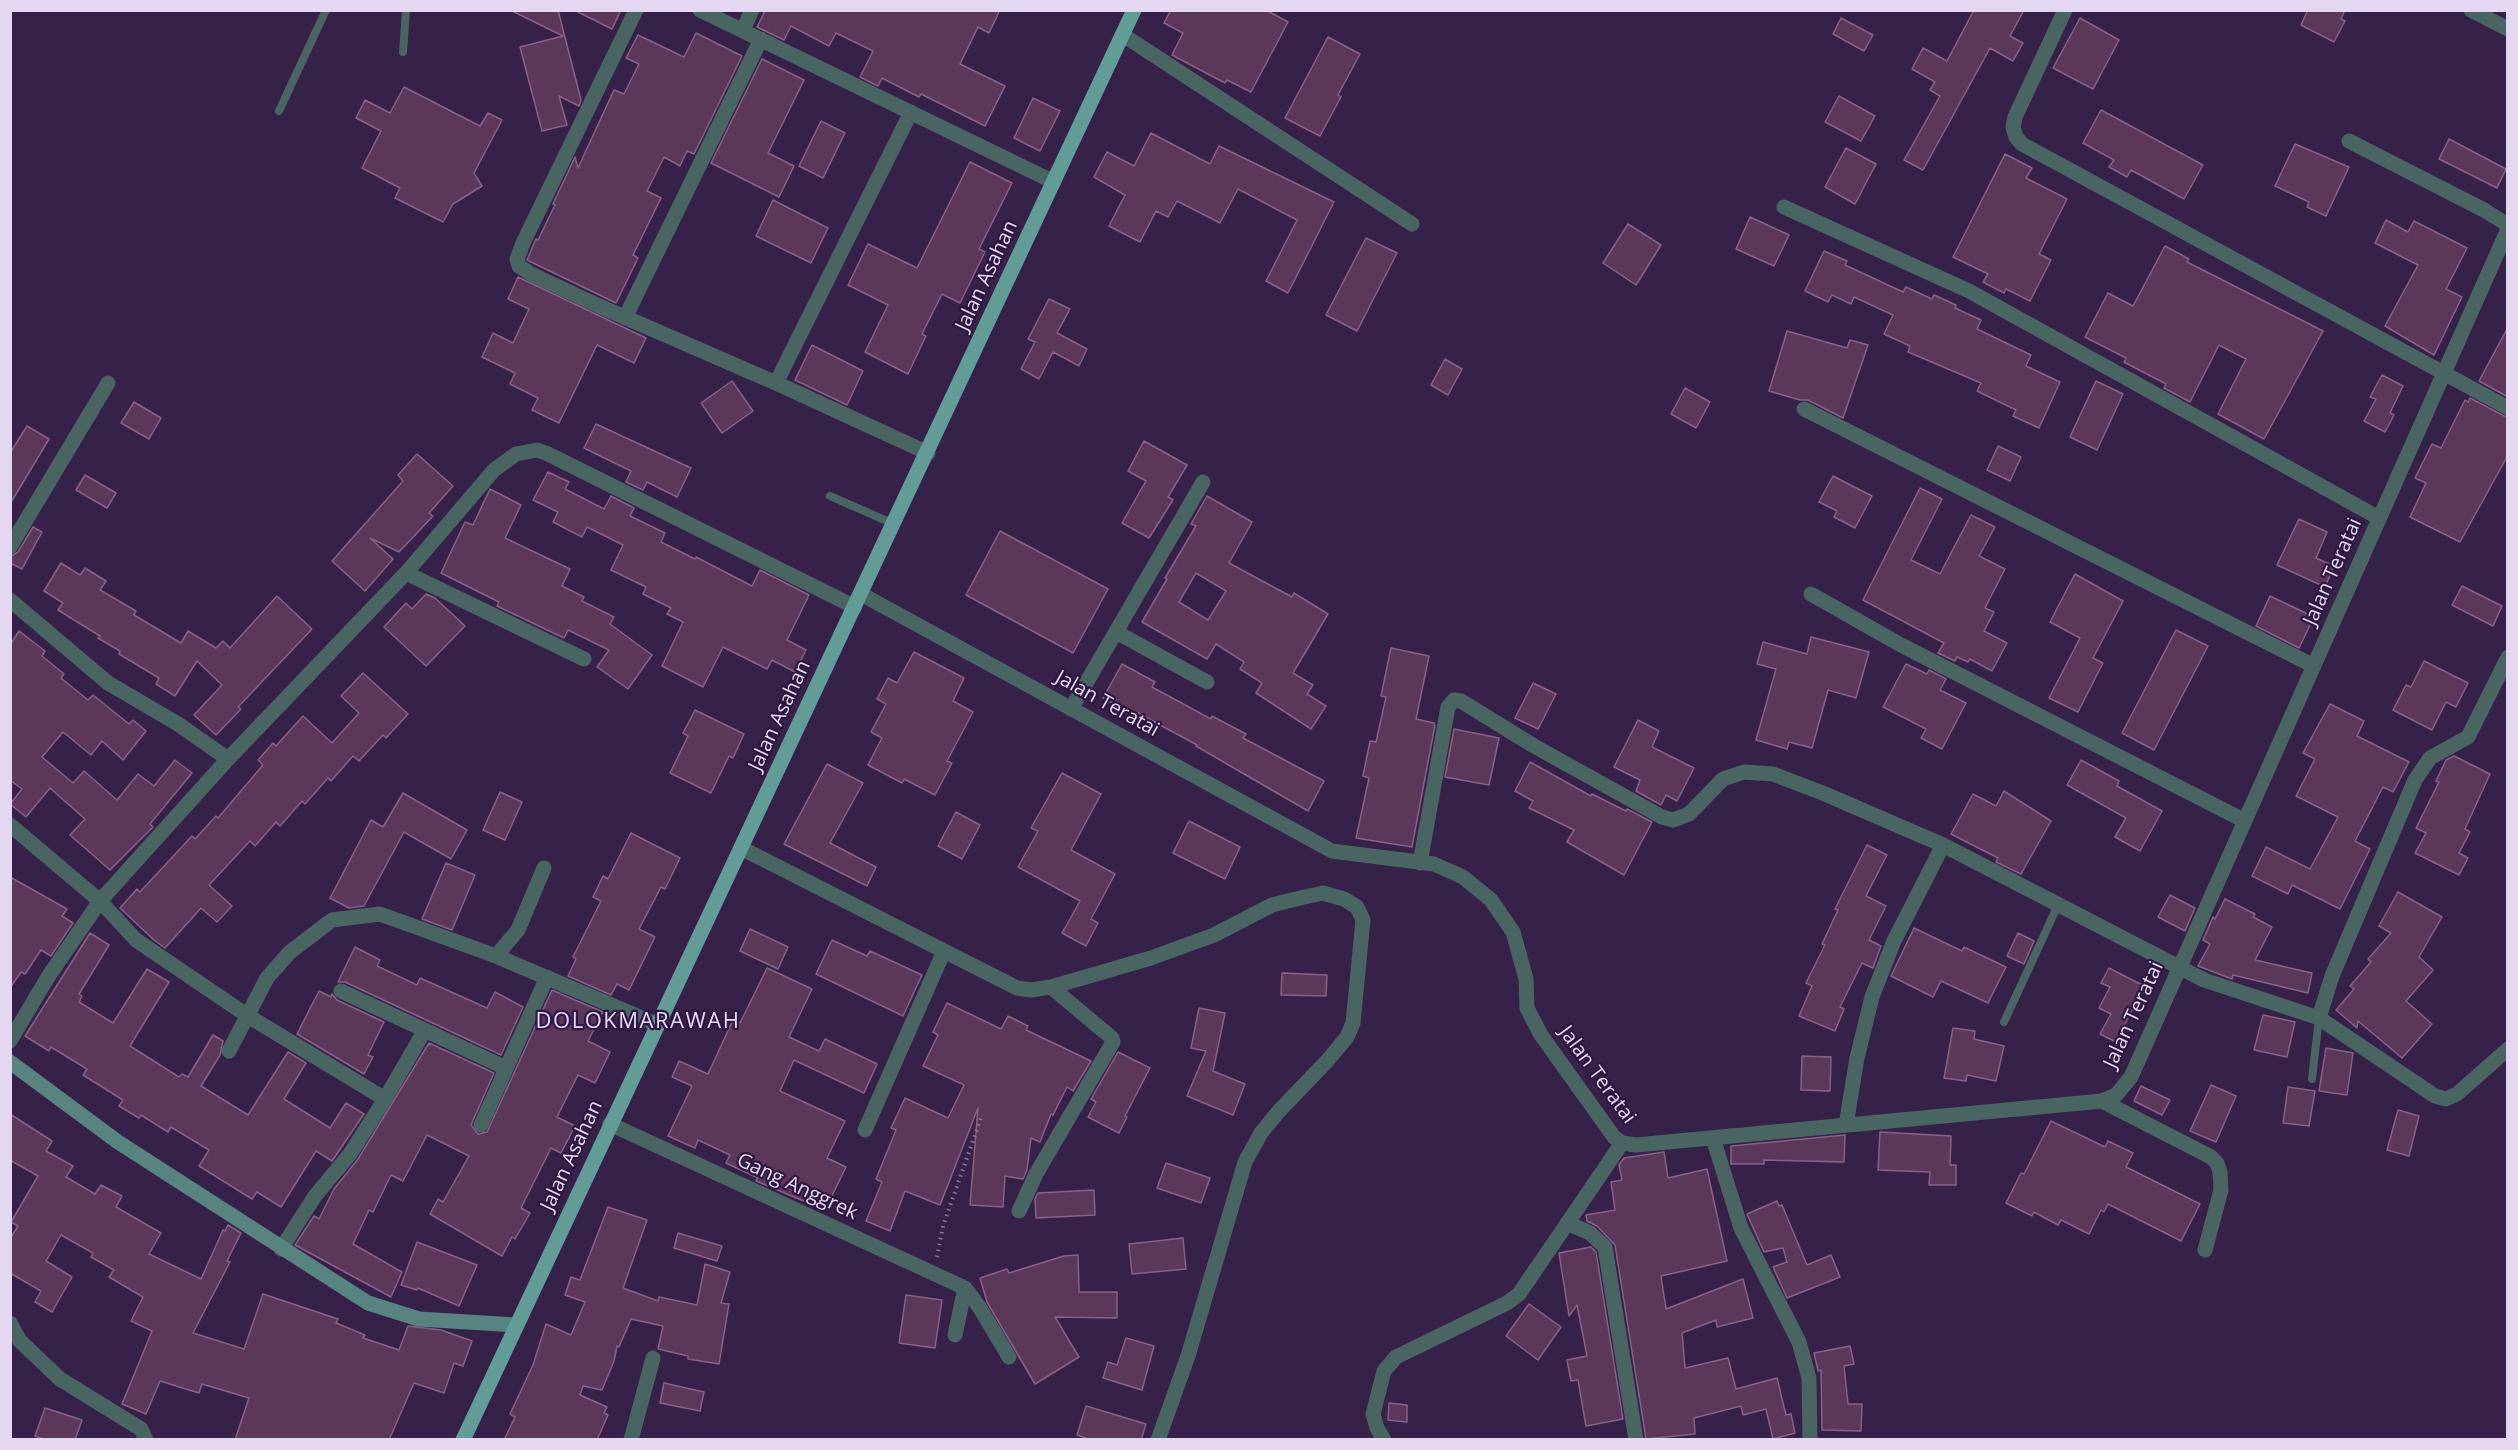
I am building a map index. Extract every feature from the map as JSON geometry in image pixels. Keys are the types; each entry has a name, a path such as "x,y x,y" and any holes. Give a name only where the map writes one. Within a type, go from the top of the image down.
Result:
{"main road":[{"name":"Jalan Asahan","path":"463,1440 1134,10"}],"street":[{"path":"636,10 517,259 519,266 525,272 625,318 776,383 928,453"},
{"path":"700,10 1054,182"},
{"path":"743,30 752,10"},
{"path":"2065,10 2015,117 2013,127 2016,137 2022,144 2508,408"},
{"path":"2471,10 2508,29"},
{"path":"1123,35 1412,225"},
{"path":"625,318 761,39"},
{"path":"776,383 911,112"},
{"path":"2349,141 2484,210 2508,227"},
{"path":"1784,207 1969,291 2379,518"},
{"name":"Jalan Teratai","path":"10,1041 48,977 100,900 228,759 406,573 494,470 516,454 537,450 858,601 1071,709 1332,851 1434,864 1463,877 1491,900 1513,932 1526,979 1527,1008 1541,1035 1614,1137 1622,1143 1636,1145 2102,1101 2116,1095 2131,1077 2508,227"},
{"path":"10,547 108,383"},
{"path":"1804,408 2314,666"},
{"path":"1071,709 1203,482"},
{"path":"406,573 584,659"},
{"path":"1811,594 1901,645 2245,821"},
{"path":"10,600 108,683 178,724 228,759"},
{"path":"1116,632 1207,682"},
{"path":"2319,1018 2332,976 2420,771 2438,752 2468,737 2508,657"},
{"path":"1420,862 1448,707 1454,700 1470,704 1534,746 1662,817 1673,820 1689,814 1723,779 1744,772 1773,774 1826,794 1943,845 2204,980 2319,1018 2435,1096 2446,1100 2504,1058"},
{"path":"10,825 100,900 136,940 248,1016 385,1099"},
{"path":"1846,1125 1857,1058 1872,997 1894,941 1943,845"},
{"path":"741,848 1017,988 1031,990 1051,987 1151,958 1214,935 1272,905 1323,892 1344,899 1357,907 1363,920 1353,1023 1347,1037 1261,1133 1245,1162 1188,1356 1158,1440"},
{"path":"496,956 518,930 544,868"},
{"path":"229,1052 274,969 291,952 332,920 380,914 496,956 658,1024"},
{"path":"865,1130 944,951"},
{"path":"481,1125 548,977"},
{"path":"1018,1211 1036,1174 1113,1042 1112,1038 1051,987"},
{"path":"341,991 506,1068"},
{"path":"281,1249 315,1196 350,1154 425,1030"},
{"path":"10,1062 118,1142 368,1303 390,1312 419,1319 516,1326"},
{"path":"2102,1101 2211,1157 2217,1163 2221,1190 2205,1250"},
{"name":"Gang Anggrek","path":"610,1124 965,1288"},
{"path":"1713,1138 1741,1228 1799,1342 1809,1378 1810,1440"},
{"path":"1384,1440 1373,1414 1384,1371 1396,1357 1519,1294 1622,1143"},
{"path":"1567,1223 1590,1233 1605,1247 1636,1440"},
{"path":"955,1335 965,1288"},
{"path":"965,1288 980,1308 1009,1357"},
{"path":"10,1323 20,1341 60,1379 141,1429 146,1440"},
{"path":"631,1440 653,1358"}],"lane":[{"path":"279,111 326,10"},
{"path":"404,52 406,10"},
{"path":"830,496 894,524"},
{"path":"2004,1022 2058,905"},
{"path":"2312,1079 2319,1018"}],"path":[{"path":"934,1274 942,1226 982,1115"}],"building":[{"path":"510,10 558,10 581,100 579,106 559,96 567,125 542,131 520,47 563,36"},
{"path":"574,10 621,10 612,29"},
{"path":"762,10 1000,10 989,33 978,27 960,64 1005,86 985,126 921,94 919,97 882,78 878,86 860,77 873,51 836,33 829,46 791,26 784,40 757,27 764,13"},
{"path":"1171,10 1266,10 1288,22 1251,92 1227,80 1225,83 1172,55 1183,33 1164,23"},
{"path":"1974,10 2024,10 2010,36 2023,43 2013,61 1990,48 1923,170 1904,160 1940,96 1930,90 1935,82 1912,69 1923,48 1947,61"},
{"path":"2308,10 2345,10 2341,19 2345,21 2334,42 2301,25"},
{"path":"1841,18 1873,35 1864,51 1833,34"},
{"path":"2080,18 2119,40 2093,89 2053,68"},
{"path":"696,33 742,56 694,154 687,151 680,166 664,157 647,191 661,198 633,255 638,258 616,303 527,260 555,205 553,204 575,157 578,168 614,90 624,94 639,64 626,58 638,35 684,57"},
{"path":"1328,37 1360,54 1320,136 1285,118"},
{"path":"762,59 804,80 768,153 794,166 779,197 711,163"},
{"path":"404,87 480,126 488,113 502,120 474,173 482,186 453,204 443,222 395,198 400,188 362,168 381,131 356,118 365,100 390,113"},
{"path":"1839,96 1875,116 1861,141 1825,122"},
{"path":"1033,98 1060,111 1040,151 1014,138"},
{"path":"2101,110 2203,165 2184,199 2131,170 2127,177 2109,167 2114,160 2083,143"},
{"path":"821,121 845,133 823,178 799,166"},
{"path":"1151,133 1210,164 1219,146 1334,202 1288,293 1266,281 1297,220 1238,189 1220,223 1177,201 1168,217 1156,211 1140,242 1109,226 1125,195 1094,177 1107,152 1134,166"},
{"path":"2449,139 2506,169 2497,188 2439,159"},
{"path":"2295,144 2349,167 2326,216 2307,207 2309,202 2275,186"},
{"path":"1846,148 1876,164 1855,204 1825,187"},
{"path":"2005,154 2032,168 2026,178 2067,199 2039,254 2051,260 2030,301 2006,289 2004,293 1983,282 1988,274 1953,257"},
{"path":"970,162 1012,183 979,249 985,252 960,303 942,294 922,334 926,336 908,374 865,352 888,305 848,285 868,244 917,268"},
{"path":"773,200 828,228 811,263 756,236"},
{"path":"1750,217 1789,235 1774,266 1736,249"},
{"path":"2386,220 2408,232 2414,221 2467,248 2446,289 2462,297 2434,355 2385,326 2418,265 2375,243"},
{"path":"1628,224 1661,245 1636,285 1603,263"},
{"path":"1366,238 1397,253 1357,331 1326,315"},
{"path":"2165,246 2189,259 2187,262 2323,331 2264,439 2218,414 2246,359 2219,345 2190,402 2164,388 2166,384 2124,362 2126,358 2085,337 2108,293 2133,306"},
{"path":"1824,251 1847,261 1845,265 1903,292 1906,287 1932,299 1934,295 1956,305 1955,308 1981,320 1977,329 2031,355 2026,366 2060,382 2039,428 2013,416 2016,410 1977,391 1981,383 1908,352 1910,346 1884,334 1893,315 1854,297 1851,304 1832,295 1828,302 1805,291"},
{"path":"518,277 646,338 634,363 597,345 559,423 532,410 538,398 510,384 515,373 482,357 493,333 513,343 529,309 508,299"},
{"path":"1049,299 1070,309 1057,333 1087,349 1079,366 1053,352 1039,379 1021,369 1035,342 1028,339"},
{"path":"2508,327 2508,397 2479,381"},
{"path":"1787,331 1847,348 1850,340 1868,345 1843,418 1808,400 1769,391"},
{"path":"812,345 863,371 847,405 795,380"},
{"path":"1445,359 1462,369 1448,395 1431,385"},
{"path":"2382,375 2403,386 2390,413 2394,415 2385,432 2364,421 2376,399 2370,397"},
{"path":"732,381 753,411 722,433 701,403"},
{"path":"2096,381 2123,394 2097,450 2070,437"},
{"path":"1685,388 1710,402 1696,428 1671,414"},
{"path":"2470,398 2508,418 2508,455 2460,542 2410,517 2426,483 2415,478 2432,444 2441,448 2465,400 2468,402"},
{"path":"134,402 161,418 149,439 121,423"},
{"path":"596,424 691,468 677,497 647,482 643,490 626,482 631,471 584,448"},
{"path":"27,426 49,439 10,504 10,453"},
{"path":"1144,441 1187,465 1168,497 1173,500 1149,538 1122,523 1146,481 1128,471"},
{"path":"1998,446 2021,457 2010,481 1987,470"},
{"path":"417,454 453,486 429,513 433,516 399,552 370,538 393,559 365,591 332,561 403,481 398,475"},
{"path":"548,472 569,482 565,489 604,509 611,496 634,508 630,516 665,533 661,542 752,586 760,570 809,595 787,640 806,650 795,672 772,660 767,669 723,647 703,687 662,666 683,622 667,614 671,608 643,594 646,587 611,570 623,545 587,527 582,537 553,522 558,512 533,500"},
{"path":"85,475 116,493 107,508 76,490"},
{"path":"1833,476 1872,496 1855,528 1834,517 1837,511 1819,502"},
{"path":"1920,488 1942,499 1911,560 1940,574 1971,515 1995,527 1979,556 2005,569 1985,608 1994,612 1984,631 2007,643 1992,671 1970,659 1968,662 1957,657 1955,661 1938,653 1944,643 1863,600"},
{"path":"490,489 521,505 505,538 570,569 562,586 584,597 582,601 614,617 610,624 652,655 628,689 597,667 609,650 568,630 564,638 497,606 499,602 441,573 465,522 473,525"},
{"path":"1207,496 1252,522 1229,563 1292,597 1294,593 1328,614 1293,673 1313,685 1307,694 1326,706 1311,729 1256,693 1262,683 1240,669 1244,662 1216,644 1207,659 1142,622 1196,526 1191,524","holes":["1196,573 1226,591 1208,620 1179,602"]},
{"path":"2299,519 2327,532 2316,558 2334,566 2325,587 2277,565"},
{"path":"33,527 42,532 22,569 10,563 10,557 18,552"},
{"path":"1000,531 1108,589 1073,653 966,595"},
{"path":"61,563 80,575 85,568 106,581 100,590 136,611 134,615 181,643 188,631 216,648 223,641 230,648 277,596 312,629 238,707 241,709 216,735 194,715 222,685 197,661 175,696 156,684 159,678 119,654 120,651 98,638 100,636 58,610 63,603 44,591"},
{"path":"2075,574 2123,601 2093,658 2103,663 2078,712 2049,698 2080,638 2050,622"},
{"path":"2462,586 2502,606 2493,626 2452,605"},
{"path":"426,594 435,598 465,626 426,666 384,627 406,603 412,609"},
{"path":"2270,596 2314,617 2299,648 2256,626"},
{"path":"2176,630 2208,646 2154,750 2122,733"},
{"path":"19,631 45,651 42,656 64,674 61,678 88,700 93,695 129,724 133,720 146,731 123,760 102,741 91,755 63,732 42,757 73,783 84,771 117,800 138,774 154,786 175,760 192,773 150,824 153,827 110,870 70,835 85,819 50,788 26,817 10,804 22,789 10,780 10,645"},
{"path":"1811,637 1869,652 1856,698 1828,690 1812,748 1789,742 1787,749 1756,740 1776,669 1757,664 1763,642 1807,654"},
{"path":"1391,648 1429,656 1416,719 1435,725 1412,847 1356,838 1369,778 1363,776 1370,741 1376,742 1386,697 1381,696"},
{"path":"914,652 964,678 953,701 973,712 947,761 952,763 935,795 904,779 902,783 868,765 882,738 871,732 886,704 877,699 888,678 897,683"},
{"path":"2424,661 2468,683 2456,707 2446,702 2432,730 2393,710 2406,685 2411,687"},
{"path":"1122,664 1155,682 1152,687 1211,719 1212,716 1246,734 1243,738 1324,781 1308,811 1197,745 1138,713 1136,716 1103,698"},
{"path":"1906,664 1927,674 1929,670 1946,679 1940,690 1966,703 1942,749 1921,738 1926,729 1883,707"},
{"path":"363,673 408,714 386,738 383,735 359,761 353,756 331,781 328,778 305,804 302,801 280,826 276,822 255,846 250,841 209,885 232,906 217,922 201,908 165,948 154,940 120,908 137,889 140,892 192,836 195,839 216,816 218,818 263,765 258,760 273,743 276,746 303,716 332,743 359,713 341,696"},
{"path":"1533,683 1556,694 1538,729 1515,718"},
{"path":"2330,704 2364,721 2357,736 2409,762 2393,792 2383,787 2355,841 2370,849 2340,909 2292,885 2288,894 2252,876 2266,847 2310,869 2338,817 2296,796 2315,759 2303,753"},
{"path":"695,710 744,734 733,758 729,756 711,793 670,773 688,736 683,733"},
{"path":"1638,720 1659,731 1652,747 1694,768 1677,801 1666,795 1661,805 1636,791 1640,780 1614,767"},
{"path":"1454,729 1499,738 1489,785 1445,777"},
{"path":"2454,756 2490,774 2465,829 2470,832 2459,853 2468,858 2459,875 2415,853 2426,833 2416,828 2439,782 2436,781 2446,760"},
{"path":"2081,760 2119,781 2117,786 2162,811 2140,851 2115,837 2126,818 2067,785"},
{"path":"1530,762 1591,796 1592,794 1652,822 1624,875 1567,842 1574,830 1529,808 1533,801 1515,791"},
{"path":"827,764 863,783 830,843 876,867 867,886 784,844"},
{"path":"1062,773 1101,794 1071,850 1115,874 1091,919 1098,923 1086,946 1062,933 1080,901 1018,867 1038,831 1031,828"},
{"path":"2004,791 2051,821 2021,874 1996,862 1998,858 1951,834 1973,794 1996,806"},
{"path":"500,792 522,802 505,840 483,830"},
{"path":"403,793 467,830 451,859 404,832 364,906 349,908 330,898 371,820 383,827"},
{"path":"956,812 980,825 962,859 938,846"},
{"path":"1189,821 1240,847 1225,879 1173,853"},
{"path":"631,833 680,858 665,889 661,887 639,929 655,937 629,990 617,984 611,995 568,976 576,959 573,957 601,901 593,897 603,876 608,879"},
{"path":"1867,845 1887,855 1866,896 1886,906 1869,940 1881,946 1873,968 1862,963 1840,1007 1844,1009 1835,1031 1799,1016 1812,986 1806,983 1825,945 1822,944 1838,910 1835,909"},
{"path":"446,863 475,875 452,930 422,919"},
{"path":"10,877 67,909 62,916 73,923 51,956 41,950 25,974 21,972 10,988"},
{"path":"2398,892 2442,917 2419,957 2433,970 2406,1001 2432,1024 2402,1058 2358,1021 2357,1028 2336,1010 2354,989 2350,986 2371,962 2368,959 2391,933 2379,926"},
{"path":"2170,895 2195,908 2185,931 2158,917"},
{"path":"2225,899 2255,914 2253,917 2272,927 2255,960 2312,973 2308,993 2233,975 2232,979 2198,966 2210,944 2203,940 2213,917 2215,919"},
{"path":"1914,928 1962,951 1964,947 2006,967 1988,1003 1941,981 1933,997 1891,976"},
{"path":"750,929 788,947 778,969 740,951"},
{"path":"90,933 109,945 79,994 82,996 79,1002 113,1023 147,969 169,982 130,1046 179,1077 182,1074 188,1077 213,1035 223,1041 220,1055 201,1086 248,1115 288,1052 306,1063 284,1099 330,1128 346,1103 364,1114 332,1161 316,1151 281,1207 257,1192 252,1199 199,1166 209,1150 171,1127 168,1132 141,1115 139,1118 119,1106 123,1100 83,1075 87,1069 51,1047 49,1051 25,1036"},
{"path":"2018,933 2034,941 2024,964 2007,956"},
{"path":"832,940 867,956 870,951 922,975 903,1016 816,974"},
{"path":"355,947 380,960 377,966 417,985 420,978 487,1008 495,992 523,1007 501,1055 345,982 338,982"},
{"path":"767,968 812,989 789,1037 819,1051 825,1039 877,1064 864,1093 794,1060 780,1091 845,1121 827,1158 846,1167 825,1210 756,1181 758,1178 726,1163 730,1155 698,1140 695,1148 668,1136 692,1086 672,1077 679,1061 708,1074 733,1020 740,1023"},
{"path":"2109,968 2144,986 2116,1042 2100,1034 2111,1014 2099,1008 2110,987 2101,983"},
{"path":"1282,973 1327,975 1326,996 1281,995"},
{"path":"552,990 603,1012 588,1041 610,1052 595,1083 578,1075 557,1117 575,1126 561,1153 551,1148 521,1208 530,1213 515,1239 512,1237 502,1256 430,1214 438,1199 443,1202 469,1156 427,1135 403,1181 391,1175 373,1212 369,1210 353,1244 402,1272 391,1297 295,1245 314,1216 319,1219 334,1189 358,1159 429,1043 494,1073 471,1125 478,1134 487,1132"},
{"path":"319,991 331,997 332,994 337,1000 384,1022 368,1055 373,1057 364,1074 297,1034"},
{"path":"947,1003 1001,1029 1008,1016 1028,1026 1026,1030 1091,1061 1073,1091 1067,1087 1053,1115 1051,1114 1040,1142 1031,1138 1027,1170 1023,1179 1005,1176 1003,1207 970,1205 978,1108 940,1205 905,1191 890,1231 866,1221 882,1182 876,1179 896,1130 891,1128 905,1098 948,1118 964,1085 923,1066 938,1035 933,1032"},
{"path":"1199,1008 1225,1013 1213,1071 1245,1084 1233,1115 1187,1096 1206,1051 1191,1048"},
{"path":"2263,1015 2295,1022 2287,1057 2254,1050"},
{"path":"1953,1028 1975,1031 1974,1039 2004,1046 1996,1081 1967,1075 1966,1081 1944,1078"},
{"path":"2326,1048 2353,1053 2347,1095 2319,1091"},
{"path":"1118,1052 1150,1068 1125,1116 1127,1117 1119,1133 1088,1117 1096,1102 1091,1099"},
{"path":"1802,1056 1831,1057 1830,1091 1801,1090"},
{"path":"2211,1085 2236,1096 2216,1142 2190,1131"},
{"path":"2141,1086 2170,1100 2162,1115 2134,1101"},
{"path":"2288,1087 2315,1091 2309,1126 2283,1123"},
{"path":"2398,1110 2419,1116 2409,1156 2387,1150"},
{"path":"10,1114 52,1141 46,1151 73,1166 66,1177 95,1194 101,1185 122,1196 116,1207 161,1233 149,1254 201,1279 223,1230 225,1231 228,1225 241,1233 227,1261 230,1262 193,1333 244,1349 263,1294 338,1319 336,1323 365,1335 363,1338 399,1350 408,1326 441,1330 472,1341 463,1366 454,1363 444,1393 414,1383 389,1440 235,1440 249,1398 202,1384 199,1393 160,1381 146,1414 122,1404 152,1331 131,1321 143,1297 109,1277 114,1270 91,1257 93,1253 61,1235 46,1261 72,1277 52,1312 35,1302 41,1291 10,1273 10,1239 18,1226 11,1222 38,1176 10,1160"},
{"path":"2051,1121 2105,1147 2108,1141 2133,1153 2126,1167 2200,1204 2181,1241 2108,1204 2104,1212 2101,1210 2089,1234 2061,1220 2058,1225 2034,1212 2032,1216 2006,1203 2021,1173 2024,1174"},
{"path":"1880,1132 1951,1136 1950,1165 1956,1165 1956,1185 1929,1185 1930,1172 1878,1170"},
{"path":"1845,1135 1844,1162 1764,1160 1764,1164 1731,1164 1731,1146"},
{"path":"1664,1152 1668,1178 1707,1169 1727,1261 1661,1276 1666,1309 1743,1279 1753,1318 1717,1327 1716,1320 1682,1333 1685,1368 1728,1358 1736,1389 1777,1378 1786,1415 1791,1414 1795,1433 1773,1439 1766,1409 1743,1415 1741,1406 1694,1418 1695,1434 1646,1439 1615,1245 1597,1226 1587,1221 1586,1215 1615,1210 1611,1182 1622,1180 1619,1165 1624,1158"},
{"path":"1166,1163 1210,1178 1201,1203 1157,1188"},
{"path":"1094,1190 1095,1215 1036,1218 1035,1199 1038,1193"},
{"path":"1777,1201 1779,1206 1782,1205 1807,1265 1831,1255 1840,1277 1787,1298 1773,1267 1787,1262 1783,1248 1764,1252 1747,1214"},
{"path":"608,1207 647,1220 623,1288 658,1301 659,1297 697,1305 705,1264 730,1272 721,1303 729,1304 719,1364 688,1359 688,1356 658,1349 663,1326 631,1319 619,1347 617,1346 614,1361 602,1390 583,1386 580,1395 607,1407 604,1413 608,1415 597,1440 504,1440 515,1417 510,1414 533,1365 546,1324 571,1335 585,1302 565,1295 571,1277 580,1280"},
{"path":"678,1233 722,1246 717,1261 674,1248"},
{"path":"1183,1238 1186,1269 1132,1274 1129,1244"},
{"path":"417,1242 477,1265 459,1306 418,1288 417,1290 401,1285"},
{"path":"1591,1247 1596,1252 1623,1419 1586,1426 1578,1380 1571,1381 1567,1360 1587,1356 1577,1305 1569,1316 1559,1253"},
{"path":"1078,1255 1079,1292 1117,1292 1117,1318 1055,1317 1079,1357 1035,1384 987,1302 980,1278 1007,1269 1009,1273 1064,1256"},
{"path":"906,1295 942,1300 935,1348 899,1343"},
{"path":"1529,1304 1561,1327 1538,1360 1506,1336"},
{"path":"1126,1338 1154,1346 1142,1390 1103,1378 1108,1362 1117,1365"},
{"path":"1850,1346 1854,1364 1844,1366 1848,1404 1862,1404 1861,1431 1822,1430 1821,1370 1818,1371 1814,1353"},
{"path":"664,1383 704,1392 700,1411 660,1403"},
{"path":"1389,1403 1407,1405 1407,1422 1388,1420"},
{"path":"1086,1406 1146,1424 1141,1440 1091,1440 1077,1435"},
{"path":"45,1408 82,1420 75,1440 45,1440 35,1436"}],"district":[{"name":"DOLOKMARAWAH","path":"638,1022"}]}
